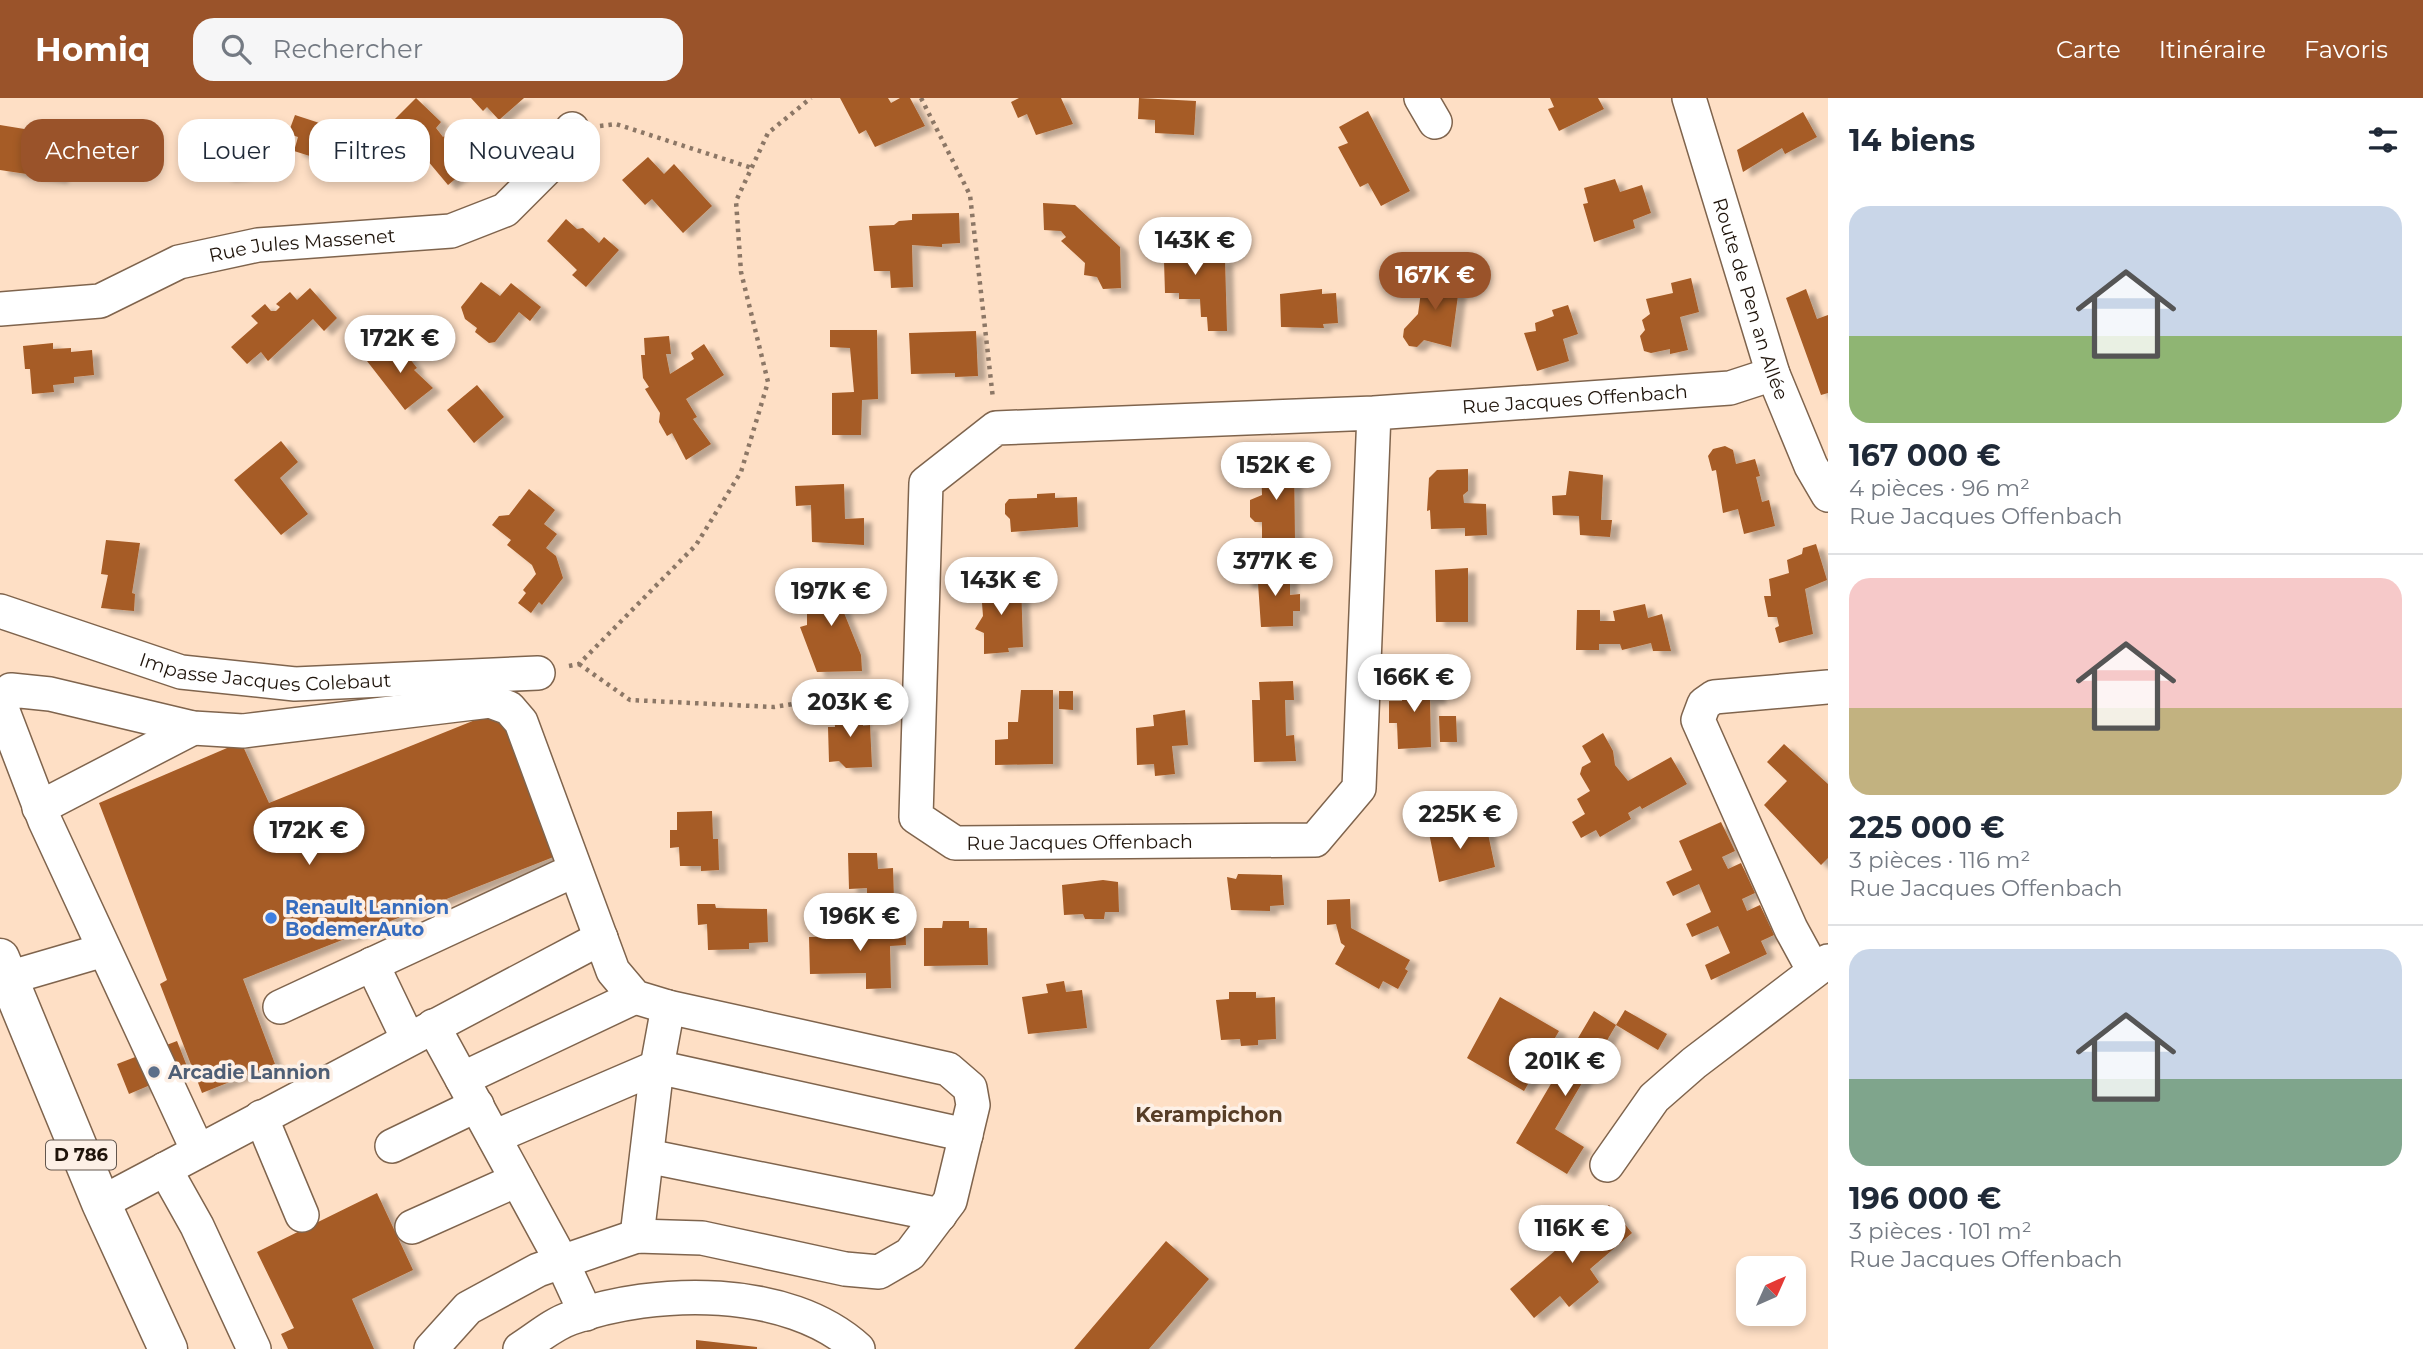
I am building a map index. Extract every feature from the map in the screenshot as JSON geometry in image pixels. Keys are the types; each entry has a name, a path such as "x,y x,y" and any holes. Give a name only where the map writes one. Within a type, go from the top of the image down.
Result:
{"main road":[{"name":"D 786","path":"4,968 101,1203 168,1349"}],"street":[{"name":"Route de Pen an Allée","path":"1689,98 1773,374 1811,466 1828,495"},
{"name":"Rue Jules Massenet","path":"0,309 100,302 179,262 258,245 451,231 505,210 533,182"},
{"name":"Rue Jacques Offenbach","path":"1374,413 1359,788 1315,840 955,843 916,817 926,483 996,428 1374,413 1730,388 1773,374"},
{"name":"Impasse Jacques Colebaut","path":"0,611 181,672 295,684 538,673"},
{"path":"1607,1165 1654,1098 1821,966 1791,929 1698,720 1704,705 1714,697 1828,687"},
{"path":"198,1151 39,808 1,706 11,690 50,694 193,728 243,731 490,701 500,704 509,708 521,722 613,971 635,997 668,1007 948,1069 970,1088 973,1105 950,1201 910,1254 879,1272 845,1269 702,1238 637,1237 538,1270 468,1308 431,1349"},
{"path":"39,808 193,728"},
{"path":"280,1007 575,870"},
{"path":"101,1203 601,938"},
{"path":"4,968 104,950"},
{"path":"372,964 420,1032 469,1092 562,1262 586,1314"},
{"path":"392,1146 469,1092 635,997"},
{"path":"637,1237 657,1067 668,1007"},
{"path":"494,1137 657,1067 966,1135"},
{"path":"261,1117 302,1215"},
{"path":"647,1156 940,1214"},
{"path":"165,1169 197,1226 254,1349"},
{"path":"412,1227 517,1180"},
{"path":"520,1349 569,1319 586,1314 635,1302 708,1296 789,1311 847,1339 858,1349"}],"path":[{"path":"538,673 579,664 696,545 741,472 768,382 741,272 736,201 768,133 811,98"},
{"path":"921,98 970,195 996,428"},
{"path":"600,126 616,124 752,168"},
{"path":"579,664 630,700 774,707 920,684"}],"building":[{"path":"416,98 441,122 436,128 444,136 444,180 430,164 430,119 395,119"},
{"path":"471,98 524,98 500,119 487,107 483,111"},
{"path":"840,98 888,98 891,103 900,98 910,98 925,126 875,147 866,130 859,134"},
{"path":"1019,98 1061,98 1073,124 1036,135 1027,114 1018,118 1011,102"},
{"path":"1139,98 1196,101 1194,135 1155,133 1155,120 1138,119"},
{"path":"1550,98 1598,98 1604,109 1559,131 1548,109 1554,107"},
{"path":"1368,111 1410,191 1381,206 1368,183 1360,187 1338,147 1348,143 1339,127"},
{"path":"1803,112 1817,137 1785,154 1782,148 1743,172 1737,150"},
{"path":"295,115 309,120 309,156 295,151 298,137 295,136"},
{"path":"0,125 21,128 21,173 0,170"},
{"path":"648,157 664,174 674,164 712,206 683,233 652,199 645,205 622,180"},
{"path":"1615,179 1620,192 1642,185 1651,213 1633,220 1635,228 1594,242 1583,204 1588,203 1584,188"},
{"path":"1043,203 1075,205 1120,247 1121,288 1103,289 1097,277 1084,275 1085,263 1061,241 1066,237 1061,231 1044,230"},
{"path":"959,213 960,243 942,244 942,247 912,245 913,287 891,288 890,271 874,271 869,226 894,225 899,221 912,220 912,214"},
{"path":"566,219 577,229 583,228 599,243 604,237 619,250 586,287 572,275 577,270 547,241"},
{"path":"1194,227 1195,262 1225,260 1227,331 1208,331 1207,317 1201,317 1200,299 1179,299 1179,293 1165,293 1163,228"},
{"path":"1442,271 1461,273 1451,347 1424,340 1417,347 1409,346 1403,337 1404,329 1418,314 1423,277 1441,280"},
{"path":"1691,278 1699,312 1680,317 1688,350 1670,354 1670,349 1651,353 1644,351 1640,336 1645,330 1642,320 1650,314 1646,299 1673,293 1671,283"},
{"path":"481,282 500,296 511,283 541,307 530,321 519,312 495,342 489,343 475,332 477,328 465,319 461,307"},
{"path":"310,288 337,318 324,331 313,319 268,361 261,352 247,364 231,347 258,323 251,316 265,304 271,311 276,311 280,307 276,304 290,292 297,300"},
{"path":"1322,289 1322,294 1336,293 1338,323 1323,324 1324,328 1281,327 1280,294"},
{"path":"1806,289 1817,319 1828,315 1828,393 1821,395 1786,298"},
{"path":"1568,305 1578,334 1563,339 1569,361 1537,371 1524,333 1536,331 1535,323 1554,316 1552,310"},
{"path":"830,330 877,330 878,399 862,400 861,435 832,435 832,393 854,392 850,348 830,347"},
{"path":"976,331 978,376 955,377 955,373 911,374 909,333"},
{"path":"669,336 671,354 666,354 670,374 694,359 691,353 704,344 724,375 686,399 697,417 693,419 711,444 686,460 672,433 667,436 659,422 660,413 645,389 649,387 643,378 641,355 645,355 644,338"},
{"path":"395,340 417,368 414,370 433,388 405,410 367,361"},
{"path":"53,343 53,349 71,348 71,352 92,350 94,375 74,377 74,383 53,385 54,392 32,394 30,369 25,369 23,346"},
{"path":"477,385 504,417 474,443 447,410"},
{"path":"281,441 298,462 280,478 308,514 281,535 234,480"},
{"path":"1725,446 1733,450 1736,464 1755,459 1760,476 1756,477 1762,502 1769,500 1775,526 1744,534 1738,509 1723,513 1716,470 1712,471 1708,456 1713,449"},
{"path":"1294,460 1295,541 1262,542 1262,522 1255,522 1250,517 1250,500 1262,495 1261,461"},
{"path":"1468,469 1468,491 1463,495 1464,503 1486,504 1487,535 1465,536 1465,528 1431,529 1430,510 1427,511 1429,478 1437,470"},
{"path":"1569,471 1603,475 1601,520 1612,520 1610,537 1580,535 1579,516 1553,515 1552,496 1566,495"},
{"path":"844,484 845,519 864,518 864,545 812,542 811,505 796,506 795,486"},
{"path":"529,489 555,510 544,524 557,534 546,548 556,556 563,578 542,605 539,602 531,613 518,603 526,593 523,590 536,574 532,565 507,545 511,540 492,525 499,516 509,515"},
{"path":"1055,493 1055,498 1077,497 1078,527 1011,532 1010,519 1005,514 1005,504 1009,499 1037,498 1037,494"},
{"path":"106,540 140,543 132,593 135,594 134,611 101,608 108,575 101,574"},
{"path":"1816,544 1827,580 1805,589 1813,634 1779,643 1775,628 1779,626 1777,617 1768,617 1764,596 1771,596 1769,579 1789,573 1787,560 1802,554 1803,548"},
{"path":"1468,568 1468,622 1436,622 1435,570"},
{"path":"1290,571 1290,595 1300,594 1300,611 1293,611 1293,626 1261,627 1258,583 1244,583 1244,572"},
{"path":"1021,582 1023,647 1008,648 1009,652 984,654 984,633 975,629 983,616 982,603 978,602 979,584"},
{"path":"858,583 859,602 840,603 861,655 862,671 817,672 800,627 807,625 807,584"},
{"path":"1645,604 1648,618 1662,614 1671,651 1653,651 1651,643 1622,650 1620,644 1599,644 1599,650 1576,650 1577,610 1600,610 1600,621 1615,621 1613,611"},
{"path":"1437,680 1438,700 1430,700 1431,747 1398,749 1397,723 1389,723 1389,701 1402,701 1401,681"},
{"path":"1293,681 1294,700 1285,700 1286,736 1294,735 1296,761 1254,762 1252,700 1260,700 1259,682"},
{"path":"1021,690 1053,690 1053,764 995,765 995,740 1008,739 1008,722 1018,722"},
{"path":"1059,691 1073,691 1073,710 1059,709"},
{"path":"862,706 863,726 870,725 872,767 846,768 839,761 829,762 828,727 835,727 834,707"},
{"name":"Renault Lannion BodemerAuto","path":"500,710 556,856 243,979 275,1064 202,1093 160,984 167,980 99,803 241,742 269,803"},
{"path":"1185,710 1188,745 1172,746 1175,774 1155,776 1154,764 1137,765 1136,728 1154,726 1153,715"},
{"path":"1439,716 1456,716 1457,742 1440,742"},
{"path":"1603,733 1613,751 1615,765 1628,781 1671,757 1687,784 1642,809 1640,806 1628,813 1631,819 1600,837 1596,830 1581,838 1572,822 1585,814 1577,799 1590,791 1580,774 1582,767 1591,762 1582,746"},
{"path":"1784,744 1828,784 1828,858 1821,865 1764,805 1787,781 1767,762"},
{"path":"712,811 713,839 718,839 719,870 701,871 701,866 680,866 679,847 670,848 670,830 677,830 677,812"},
{"path":"1462,821 1465,834 1487,829 1495,867 1439,882 1428,828"},
{"path":"1721,822 1735,851 1722,857 1728,869 1741,863 1755,893 1742,899 1747,911 1760,905 1774,935 1761,941 1767,954 1711,980 1705,965 1730,953 1718,926 1692,937 1686,924 1711,912 1699,884 1673,896 1666,882 1692,870 1679,841"},
{"path":"848,853 877,853 878,869 893,868 894,900 867,900 867,888 849,889"},
{"path":"1238,874 1282,875 1284,905 1270,906 1270,911 1231,910 1227,877 1236,879"},
{"path":"1103,880 1118,882 1119,912 1105,912 1104,919 1085,919 1083,914 1064,915 1062,885"},
{"path":"1350,899 1351,928 1410,960 1405,969 1408,971 1398,989 1383,981 1379,989 1335,964 1345,946 1341,943 1336,924 1327,925 1327,900"},
{"path":"697,904 715,904 716,908 767,909 768,942 749,943 749,949 708,950 707,924 698,925"},
{"path":"905,920 906,945 890,946 891,988 866,989 866,973 810,974 809,937 864,936 864,921"},
{"path":"943,921 969,921 969,928 987,928 988,965 924,966 924,928 942,928"},
{"path":"1064,981 1066,992 1082,990 1087,1028 1028,1034 1022,997 1048,993 1046,984"},
{"path":"1229,992 1256,992 1256,998 1275,997 1276,1039 1258,1040 1258,1045 1241,1046 1240,1039 1221,1040 1216,1000 1229,999"},
{"path":"1500,997 1559,1031 1524,1091 1467,1058"},
{"path":"1625,1010 1667,1034 1658,1050 1616,1025"},
{"path":"1594,1011 1616,1025 1555,1129 1584,1147 1567,1174 1516,1143"},
{"path":"177,1041 188,1069 129,1094 117,1064"},
{"path":"377,1193 413,1270 352,1299 374,1349 288,1349 281,1334 294,1328 257,1252"},
{"path":"1609,1205 1632,1233 1590,1269 1599,1282 1569,1307 1560,1296 1534,1318 1510,1289"},
{"path":"1166,1241 1209,1279 1149,1349 1074,1349"},
{"path":"696,1340 757,1347 757,1349 696,1349"}],"place":[{"name":"Renault Lannion BodemerAuto","path":"271,918"},
{"name":"Arcadie Lannion","path":"154,1072"}],"district":[{"name":"Kerampichon","path":"1209,1115"}]}
